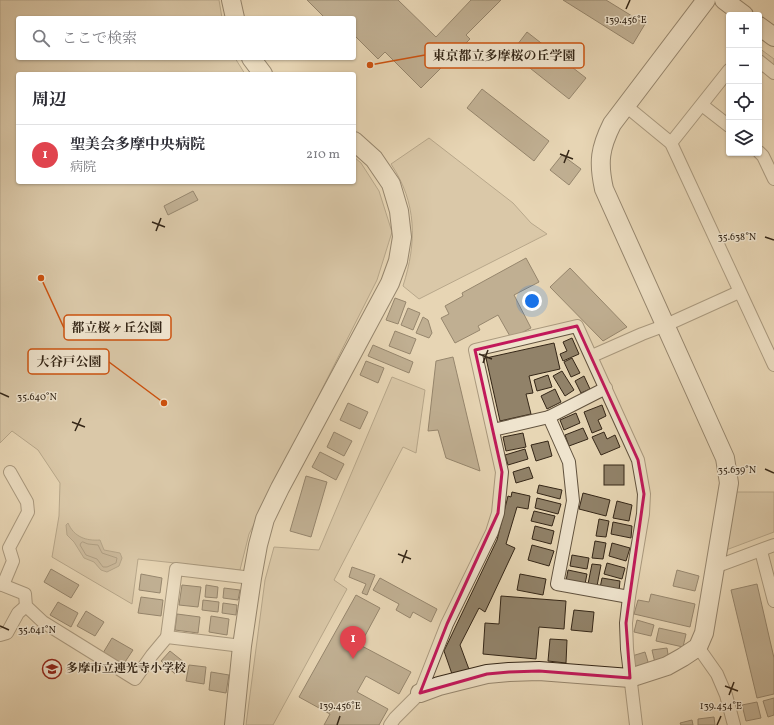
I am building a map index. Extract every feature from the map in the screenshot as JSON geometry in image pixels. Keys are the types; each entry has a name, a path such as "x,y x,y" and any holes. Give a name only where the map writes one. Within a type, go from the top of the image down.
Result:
{"street":[{"path":"231,0 235,16"},
{"path":"420,693 439,686 487,674 539,671 630,678 666,666 683,657 698,647 704,633 729,483 725,458 604,189 600,172 601,155 605,138 612,124 706,0"},
{"path":"724,0 740,12"},
{"path":"762,28 774,37"},
{"path":"252,60 262,72"},
{"path":"762,64 774,73"},
{"path":"671,143 726,74"},
{"path":"702,105 726,124"},
{"path":"626,106 671,143 774,365"},
{"path":"234,725 242,646 252,578 258,544 265,519 280,488 390,283 398,261 402,237 399,211 391,184 374,159 356,143"},
{"path":"762,155 774,179"},
{"path":"592,356 739,292"},
{"path":"390,725 420,693 448,624 492,532 498,513 502,472 475,350 577,326 592,356 638,460 644,494 643,514 626,623 627,649 636,725"},
{"path":"493,430 549,417 606,388"},
{"path":"549,417 569,462 573,501 557,584 629,597"},
{"path":"10,472 27,502 28,512 5,546 12,561 2,585 25,594 26,606 43,622 134,679 167,637 176,569 252,578"},
{"path":"715,567 774,545"},
{"path":"761,551 774,601"},
{"path":"0,635 7,633 18,613 26,606"},
{"path":"167,637 242,646"},
{"path":"698,647 717,674 726,695 734,725"}],"highlighted area":[{"path":"577,326 638,460 644,494 626,623 630,678 539,671 509,672 487,674 420,693 447,624 498,513 502,472 475,350"}],"shaded area":[{"path":"0,0 219,0 222,16 16,16 16,60 236,60 244,72 16,72 16,184 356,184 356,159 361,163 379,191 392,232 377,280 249,534 240,570 138,559 132,604 52,557 59,516 60,483 38,450 12,431 0,443"},
{"path":"762,50 774,59 774,65 762,55"},
{"path":"429,138 513,203 531,223 547,234 419,299 403,286 411,254 412,223 406,193 391,164"},
{"path":"392,377 425,390 416,453 403,447 334,580 347,589 273,725 246,725 265,580 274,547 319,550"},
{"path":"736,492 774,492 774,532 726,550"}],"water":[{"path":"68,523 77,535 85,539 100,540 104,550 120,553 122,558 119,566 107,572 101,570 94,562 84,558 74,542 67,535 66,525"}],"building":[{"path":"307,0 398,0 436,37 471,0 501,0 466,35 470,39 421,88 385,52 378,59 356,37 356,16 323,16"},
{"path":"563,0 606,0 645,24 633,44"},
{"path":"527,32 586,78 569,99 511,53"},
{"path":"482,89 549,141 534,161 467,108"},
{"path":"562,155 581,169 569,185 550,170"},
{"path":"193,191 198,200 168,215 164,206"},
{"path":"526,258 539,282 514,295 531,328 511,338 498,315 478,326 480,330 455,343 441,318 449,314 445,306 463,296 462,293"},
{"path":"570,268 627,327 603,341 550,287"},
{"path":"395,298 406,302 398,324 386,320"},
{"path":"408,308 420,313 413,330 401,325"},
{"path":"423,317 428,320 432,333 429,338 416,333"},
{"path":"395,331 416,339 410,354 389,346"},
{"path":"572,338 579,354 563,361 560,354 567,351 563,342"},
{"path":"554,343 560,369 529,376 533,393 526,394 531,414 500,421 486,358"},
{"path":"373,345 413,362 409,373 368,356"},
{"path":"453,357 480,471 446,458 438,430 428,431 436,361"},
{"path":"572,358 580,373 571,377 564,362"},
{"path":"366,361 384,368 378,383 360,375"},
{"path":"562,371 574,390 565,396 553,376"},
{"path":"548,375 552,387 537,391 534,380"},
{"path":"584,376 590,389 581,393 575,381"},
{"path":"555,389 561,402 547,409 541,396"},
{"path":"348,403 368,412 360,429 340,420"},
{"path":"602,405 606,416 598,420 602,429 592,433 584,412"},
{"path":"576,413 580,423 564,430 560,420"},
{"path":"583,428 588,439 569,446 565,435"},
{"path":"334,432 352,441 344,456 327,447"},
{"path":"604,432 607,439 615,435 620,447 601,455 592,437"},
{"path":"523,433 526,447 506,451 503,437"},
{"path":"548,441 552,456 536,461 531,445"},
{"path":"525,449 528,459 508,465 505,455"},
{"path":"320,452 344,464 336,480 312,467"},
{"path":"604,465 624,465 624,485 604,485"},
{"path":"529,467 533,478 516,483 513,472"},
{"path":"306,476 327,482 311,537 290,531"},
{"path":"539,485 562,490 560,499 537,493"},
{"path":"512,492 530,496 528,509 517,507 506,544 515,548 485,612 479,608 460,645 470,672 453,677 444,651 497,540 508,496 511,497"},
{"path":"583,493 610,500 606,516 579,509"},
{"path":"537,498 561,504 558,514 535,508"},
{"path":"617,501 632,505 629,521 613,518"},
{"path":"534,511 555,516 552,526 531,521"},
{"path":"599,519 609,521 606,537 596,536"},
{"path":"613,522 632,526 631,538 611,534"},
{"path":"535,526 554,531 551,544 532,539"},
{"path":"595,541 606,543 603,559 592,558"},
{"path":"612,543 630,548 626,561 609,556"},
{"path":"532,545 554,551 549,566 528,560"},
{"path":"572,555 589,558 587,569 570,566"},
{"path":"607,563 625,568 622,579 604,574"},
{"path":"592,564 601,565 597,586 588,584"},
{"path":"352,567 375,575 367,595 362,593 366,584 349,577"},
{"path":"51,569 79,585 71,598 44,582"},
{"path":"568,570 587,574 585,584 566,581"},
{"path":"677,570 699,576 695,591 673,586"},
{"path":"141,574 162,578 160,593 139,590"},
{"path":"520,574 546,579 543,595 517,590"},
{"path":"380,578 437,609 431,622 413,612 410,618 396,610 399,604 373,590"},
{"path":"602,578 620,581 619,591 600,588"},
{"path":"757,584 774,658 774,694 757,698 731,590"},
{"path":"182,585 201,587 198,607 179,605"},
{"path":"206,585 218,587 217,598 205,597"},
{"path":"224,588 240,590 238,600 223,598"},
{"path":"651,594 695,604 690,627 634,614 638,600 649,602"},
{"path":"356,595 380,608 360,645 411,672 399,694 366,676 357,692 388,709 379,725 324,725 330,714 299,697"},
{"path":"501,596 566,601 564,629 539,627 536,659 483,654 485,623 499,624"},
{"path":"141,597 163,600 161,616 138,613"},
{"path":"203,600 219,602 218,612 202,610"},
{"path":"58,602 78,613 71,627 50,615"},
{"path":"223,603 237,605 236,615 222,613"},
{"path":"574,610 594,612 592,632 571,630"},
{"path":"86,611 104,622 95,636 77,626"},
{"path":"177,614 200,617 198,633 175,630"},
{"path":"211,616 229,619 227,635 209,632"},
{"path":"637,620 654,625 651,636 634,632"},
{"path":"659,628 686,634 683,647 656,641"},
{"path":"112,638 133,650 123,665 103,653"},
{"path":"550,639 567,640 566,663 548,661"},
{"path":"667,648 669,661 655,663 652,650"},
{"path":"170,651 185,663 175,674 161,661"},
{"path":"645,652 649,665 636,669 632,656"},
{"path":"189,665 206,667 204,684 186,681"},
{"path":"211,672 229,675 226,693 209,690"},
{"path":"774,698 774,715 768,717 763,701"},
{"path":"757,702 761,718 746,721 742,705"},
{"path":"714,717 715,725 698,725 698,719"},
{"path":"692,720 693,725 681,725 680,723"}],"place":[{"name":"東京都立多摩桜の丘学園","path":"370,65"},
{"name":"都立桜ヶ丘公園","path":"41,278"},
{"name":"大谷戸公園","path":"164,403"},
{"name":"聖美会多摩中央病院","path":"353,659"},
{"name":"多摩市立連光寺小学校","path":"52,669"}]}
